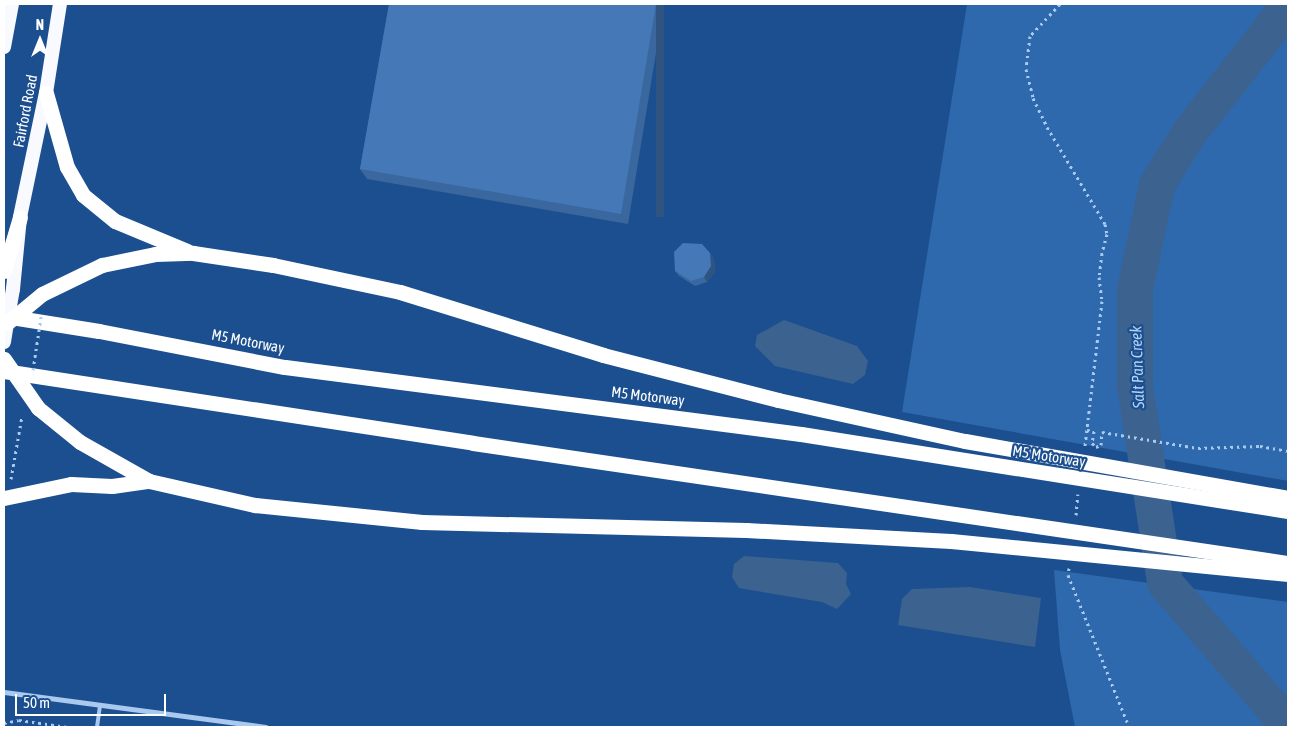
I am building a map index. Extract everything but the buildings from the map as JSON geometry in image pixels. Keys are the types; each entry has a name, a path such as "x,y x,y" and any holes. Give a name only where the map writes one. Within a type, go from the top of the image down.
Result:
{"highway":[{"path":"4,47 12,4"},
{"name":"Fairford Road","path":"4,342 5,322 13,289 20,217 46,93 60,4"},
{"path":"46,93 67,167 83,195 115,221 193,253"},
{"path":"4,271 20,217"},
{"path":"5,322 42,294 80,273 118,260 155,254 193,253 352,280 658,370 966,441 1288,498"},
{"name":"M5 Motorway","path":"5,322 99,330 285,366 801,434 1288,511"},
{"path":"4,359 29,402 80,442 149,482"},
{"path":"4,371 473,444 956,513 1288,563"},
{"path":"4,498 48,487 149,482 255,505 422,522 746,530 951,541 1288,574"}],"street":[{"path":"4,692 266,727"}],"lane":[{"path":"97,727 100,705"}],"path":[{"path":"1060,4 1030,36 1026,70 1033,98 1105,224 1108,234 1100,269 1102,301 1084,449"},
{"path":"11,482 29,402 42,294"},
{"path":"1087,430 1094,431 1092,443 1096,447 1101,445 1102,432 1198,448 1260,446 1288,451"},
{"path":"1075,517 1079,488"},
{"path":"1069,565 1068,575 1129,727"},
{"path":"4,722 19,720 67,727"}],"shaded area":[{"path":"967,4 1288,4 1288,481 902,412"},
{"path":"784,320 857,346 868,361 865,375 853,384 775,366 755,346 757,335"},
{"path":"744,556 838,563 847,573 846,584 851,594 837,609 822,602 739,588 732,577 734,564"},
{"path":"1054,570 1288,602 1288,727 1075,727 1060,650"},
{"path":"970,587 1041,598 1035,647 898,625 902,599 912,589"}],"waterway":[{"name":"Salt Pan Creek","path":"1288,7 1190,132 1157,185 1135,289 1135,386 1165,583 1288,725"}]}
